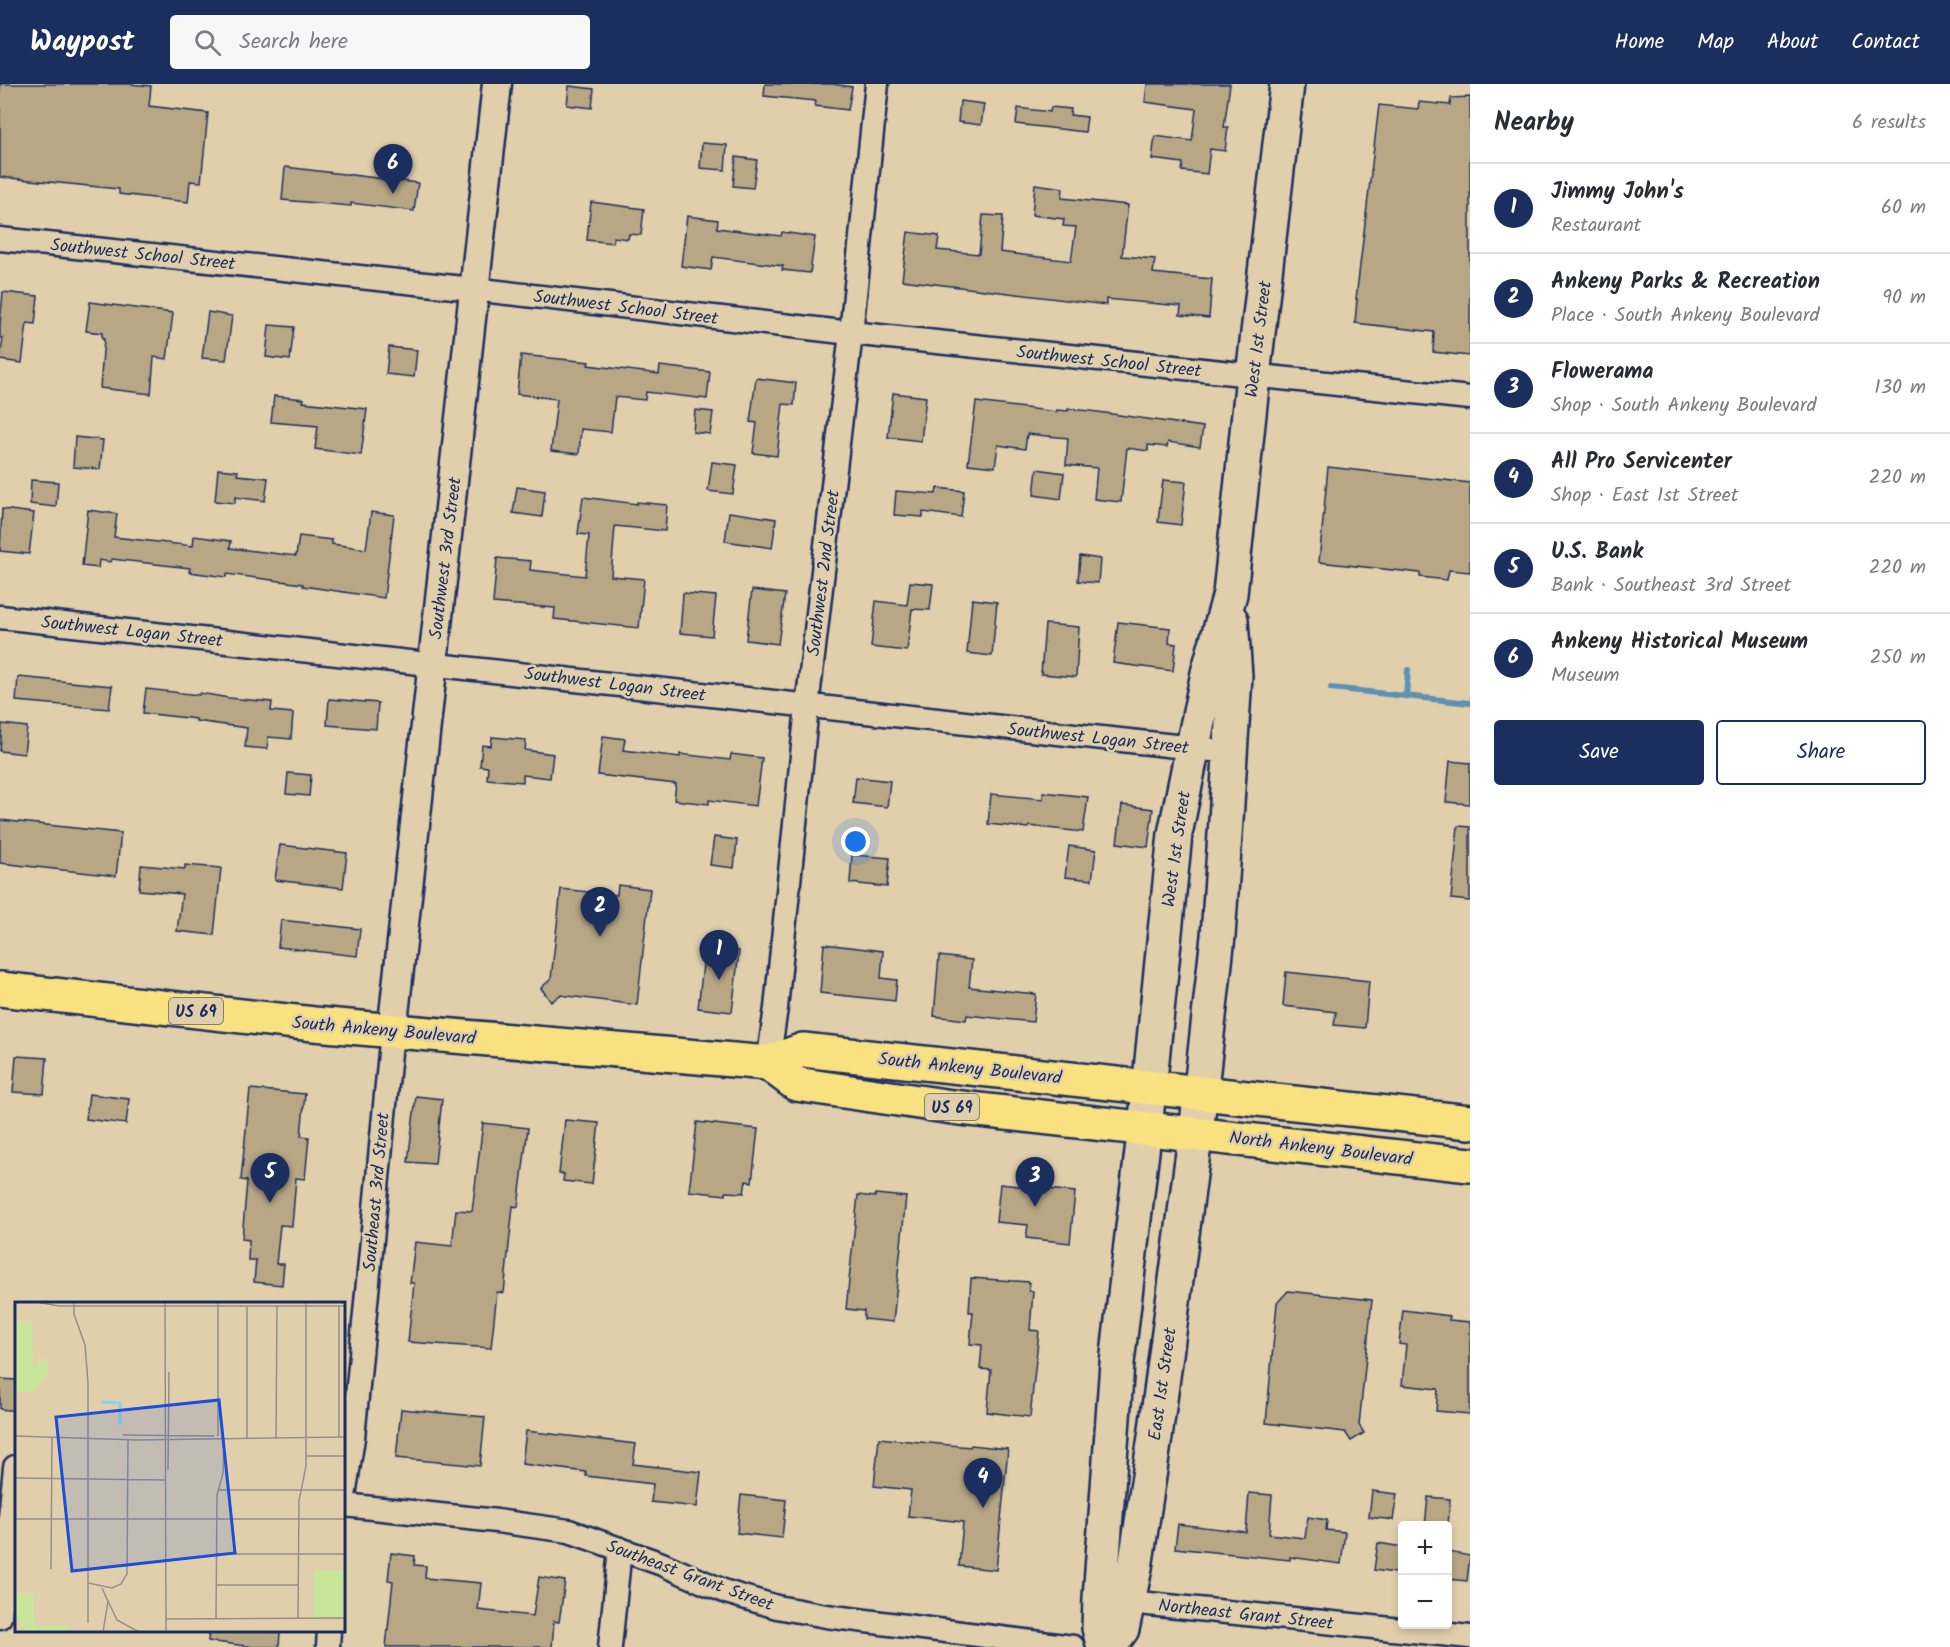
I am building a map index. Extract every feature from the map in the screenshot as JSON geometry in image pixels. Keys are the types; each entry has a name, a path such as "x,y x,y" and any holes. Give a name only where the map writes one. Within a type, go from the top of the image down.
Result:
{"main road":[{"name":"West 1st Street","path":"1172,1111 1218,936 1235,676 1230,594 1287,84"},
{"name":"West 1st Street","path":"1172,1111 1175,834 1208,673 1230,594"},
{"name":"South Ankeny Boulevard","path":"0,989 392,1032 768,1063 803,1050 1172,1111"},
{"name":"US 69","path":"1172,1111 1470,1122"},
{"name":"North Ankeny Boulevard","path":"1172,1111 1470,1165"},
{"name":"East 1st Street","path":"1172,1111 1155,1437 1129,1602 1122,1629 1107,1647 1099,1628 1100,1598 1117,1363 1172,1111"}],"street":[{"name":"Southwest 3rd Street","path":"392,1032 497,84"},
{"name":"Southwest 2nd Street","path":"768,1063 776,1008 807,706 851,333 877,84"},
{"name":"Southwest School Street","path":"0,239 474,289 851,333 1470,398"},
{"name":"Southwest Logan Street","path":"0,617 1230,752"},
{"name":"Southeast 3rd Street","path":"345,1490 353,1438 392,1032"},
{"path":"0,1617 10,1467"},
{"name":"Southeast Grant Street","path":"345,1505 569,1531 662,1564 726,1592 777,1607 826,1616 1073,1647"},
{"path":"610,1647 620,1549"},
{"name":"Northeast Grant Street","path":"1129,1602 1470,1637"},
{"path":"328,1647 329,1632"}],"building":[{"path":"0,84 151,86 149,106 208,113 201,182 190,181 188,202 119,194 119,189 0,177"},
{"path":"765,84 832,84 852,87 848,110 815,106 816,101 764,96"},
{"path":"1147,84 1230,84 1224,127 1228,127 1225,151 1210,149 1207,174 1182,171 1183,163 1152,159 1155,136 1192,141 1196,109 1145,102"},
{"path":"569,86 594,89 592,108 567,105"},
{"path":"1470,97 1470,356 1433,352 1434,332 1355,323 1379,105 1418,109 1419,102 1450,105 1451,98"},
{"path":"960,101 984,104 981,125 958,122"},
{"path":"1051,107 1071,109 1070,115 1087,117 1085,132 1016,124 1018,108 1050,112"},
{"path":"702,143 727,145 725,170 700,168"},
{"path":"736,157 757,160 753,188 733,186"},
{"path":"285,167 418,183 414,211 351,203 351,206 282,200"},
{"path":"1035,184 1063,188 1062,198 1128,205 1122,256 1155,259 1153,273 1212,279 1209,318 1180,315 1181,306 1106,299 1106,305 902,280 908,232 939,236 937,250 979,254 983,215 1003,216 1000,252 1071,261 1076,227 1063,226 1064,219 1032,215"},
{"path":"591,202 644,209 641,235 629,234 628,239 614,237 613,243 587,240"},
{"path":"687,216 718,220 717,228 781,236 782,232 815,237 810,273 782,270 783,266 713,257 711,270 681,266"},
{"path":"3,292 38,296 35,324 27,323 22,363 0,360 3,338 0,338 0,325"},
{"path":"90,302 173,313 167,359 154,357 151,394 100,388 104,339 102,339 102,333 86,331"},
{"path":"208,312 232,316 226,360 202,358"},
{"path":"269,325 294,327 290,360 266,357"},
{"path":"389,347 417,350 414,377 386,374"},
{"path":"521,355 589,362 588,365 659,374 660,366 710,372 707,399 646,392 645,400 615,397 611,432 581,429 579,454 551,451 557,399 517,394"},
{"path":"756,378 796,383 794,405 783,404 777,456 753,453 757,423 750,422"},
{"path":"893,393 926,397 921,441 888,437"},
{"path":"274,396 304,399 303,402 367,409 361,455 315,449 318,426 271,422"},
{"path":"976,402 1057,412 1057,410 1068,411 1068,409 1091,411 1203,427 1200,447 1168,442 1167,447 1148,445 1148,451 1127,448 1121,502 1094,499 1097,468 1066,465 1068,438 1027,434 1025,449 998,445 995,467 968,464"},
{"path":"695,410 713,412 710,434 693,432"},
{"path":"75,437 103,440 100,469 73,467"},
{"path":"712,462 737,465 733,494 708,491"},
{"path":"1328,467 1470,483 1470,572 1449,570 1447,580 1420,577 1420,573 1319,562"},
{"path":"218,469 238,471 237,475 268,478 265,501 235,497 235,503 215,501"},
{"path":"1037,469 1064,473 1061,499 1034,495"},
{"path":"31,480 58,482 56,507 30,504"},
{"path":"1163,480 1186,482 1181,525 1158,522"},
{"path":"517,487 545,491 542,517 513,513"},
{"path":"937,488 964,491 961,517 923,512 923,517 894,515 896,491 936,494"},
{"path":"583,497 637,504 637,502 667,505 665,531 615,526 611,576 644,579 639,628 554,619 555,608 493,603 497,558 531,561 530,570 585,576 589,535 578,534"},
{"path":"2,509 34,513 29,554 0,551"},
{"path":"88,510 117,514 114,537 193,546 194,536 231,541 230,548 296,556 299,536 332,540 332,544 366,549 371,512 394,515 384,598 303,586 303,584 227,574 226,577 189,572 190,568 112,559 111,562 99,560 98,568 82,566"},
{"path":"729,512 776,519 772,548 725,541"},
{"path":"1080,556 1100,559 1098,583 1078,581"},
{"path":"910,582 933,584 930,610 912,609 907,651 871,647 876,601 907,605"},
{"path":"752,590 785,594 778,644 746,640"},
{"path":"683,593 716,596 712,636 680,633"},
{"path":"972,599 997,602 992,656 967,653"},
{"path":"1118,622 1170,628 1169,643 1176,644 1173,671 1113,663"},
{"path":"1045,624 1079,627 1076,677 1041,674"},
{"path":"18,677 112,686 109,709 16,701"},
{"path":"146,689 272,702 271,711 293,713 291,739 268,737 267,749 245,747 247,728 143,713"},
{"path":"329,699 378,703 376,729 327,725"},
{"path":"2,724 27,727 24,754 0,751"},
{"path":"603,736 625,739 623,750 730,760 731,754 762,758 756,806 709,800 709,804 674,800 676,784 598,775"},
{"path":"492,737 526,740 525,750 553,754 550,778 523,775 523,782 487,779 488,767 480,766 482,745 491,746"},
{"path":"1450,761 1470,763 1470,804 1446,802"},
{"path":"288,773 311,775 309,796 286,794"},
{"path":"856,777 890,781 887,807 853,803"},
{"path":"1043,792 1088,797 1083,832 988,824 991,794 1043,799"},
{"path":"1122,805 1153,809 1148,847 1117,843"},
{"path":"0,820 121,833 116,876 0,863"},
{"path":"1458,826 1470,827 1470,901 1451,899"},
{"path":"714,837 737,840 734,868 710,865"},
{"path":"280,845 347,853 343,888 275,880"},
{"path":"1069,846 1096,850 1092,880 1065,877"},
{"path":"852,855 890,858 887,887 850,883"},
{"path":"141,865 185,869 185,865 221,868 214,935 177,931 182,894 139,890"},
{"path":"618,885 650,889 637,1005 560,995 551,1002 541,988 551,979 561,889 617,895"},
{"path":"281,920 360,929 357,956 278,947"},
{"path":"824,944 883,951 881,978 897,980 895,1001 820,993"},
{"path":"705,947 739,951 732,1012 698,1008"},
{"path":"939,956 972,960 969,987 1036,994 1033,1022 967,1015 966,1020 934,1016"},
{"path":"1286,972 1369,981 1365,1028 1334,1025 1336,1012 1283,1006"},
{"path":"16,1056 47,1058 44,1094 13,1092"},
{"path":"250,1089 305,1094 301,1136 309,1137 305,1179 296,1178 292,1226 280,1225 276,1264 284,1264 282,1285 254,1282 256,1260 248,1260 249,1240 242,1239 247,1181 241,1180"},
{"path":"89,1094 129,1099 126,1124 86,1119"},
{"path":"416,1096 442,1099 435,1164 408,1162"},
{"path":"565,1120 599,1123 592,1184 563,1181 564,1174 559,1174"},
{"path":"697,1122 758,1129 752,1182 746,1181 744,1193 726,1192 726,1195 689,1191"},
{"path":"483,1123 528,1128 518,1207 513,1206 504,1293 497,1292 491,1348 408,1342 414,1283 410,1283 415,1242 452,1246 456,1210 472,1211"},
{"path":"1000,1184 1075,1192 1070,1243 1026,1238 1028,1225 996,1222"},
{"path":"875,1194 906,1197 893,1322 864,1319 864,1311 846,1309 858,1195 875,1197"},
{"path":"971,1278 1029,1282 1029,1291 1033,1291 1030,1330 1039,1331 1030,1417 987,1412 991,1370 980,1369 982,1345 970,1344 973,1312 969,1312"},
{"path":"1288,1291 1372,1300 1359,1425 1364,1433 1351,1441 1345,1432 1266,1423 1277,1303"},
{"path":"1403,1310 1450,1316 1449,1320 1470,1322 1470,1414 1436,1411 1438,1389 1402,1385 1406,1345 1399,1344"},
{"path":"0,1379 15,1380 15,1411 0,1409"},
{"path":"401,1409 485,1417 480,1466 396,1458"},
{"path":"526,1431 636,1444 633,1464 701,1472 697,1507 651,1502 653,1484 586,1476 586,1472 522,1464"},
{"path":"879,1438 1008,1449 996,1570 959,1566 963,1522 908,1516 911,1490 874,1486"},
{"path":"1372,1491 1397,1494 1393,1520 1369,1517"},
{"path":"1249,1493 1272,1495 1269,1534 1305,1538 1308,1517 1327,1520 1326,1530 1345,1532 1341,1564 1290,1557 1290,1560 1175,1548 1178,1524 1246,1532"},
{"path":"741,1495 786,1500 782,1538 737,1533"},
{"path":"1428,1497 1450,1499 1448,1521 1426,1521"},
{"path":"1378,1543 1398,1546 1398,1574 1374,1570"},
{"path":"391,1553 415,1556 414,1565 426,1566 425,1578 481,1583 478,1610 533,1616 539,1577 565,1581 559,1622 554,1621 552,1647 386,1647 393,1581 388,1580"},
{"path":"1452,1553 1470,1556 1467,1581 1452,1579"},
{"path":"209,1632 280,1632 279,1647 254,1647 208,1641"}],"waterway":[{"path":"1406,696 1408,670"},
{"path":"1331,688 1470,703"}],"place":[{"name":"Ankeny Historical Museum","path":"393,194"},
{"name":"Ankeny Parks & Recreation","path":"600,937"},
{"name":"Jimmy John's","path":"719,980"},
{"name":"U.S. Bank","path":"270,1203"},
{"name":"Flowerama","path":"1035,1207"},
{"name":"All Pro Servicenter","path":"983,1508"}]}
